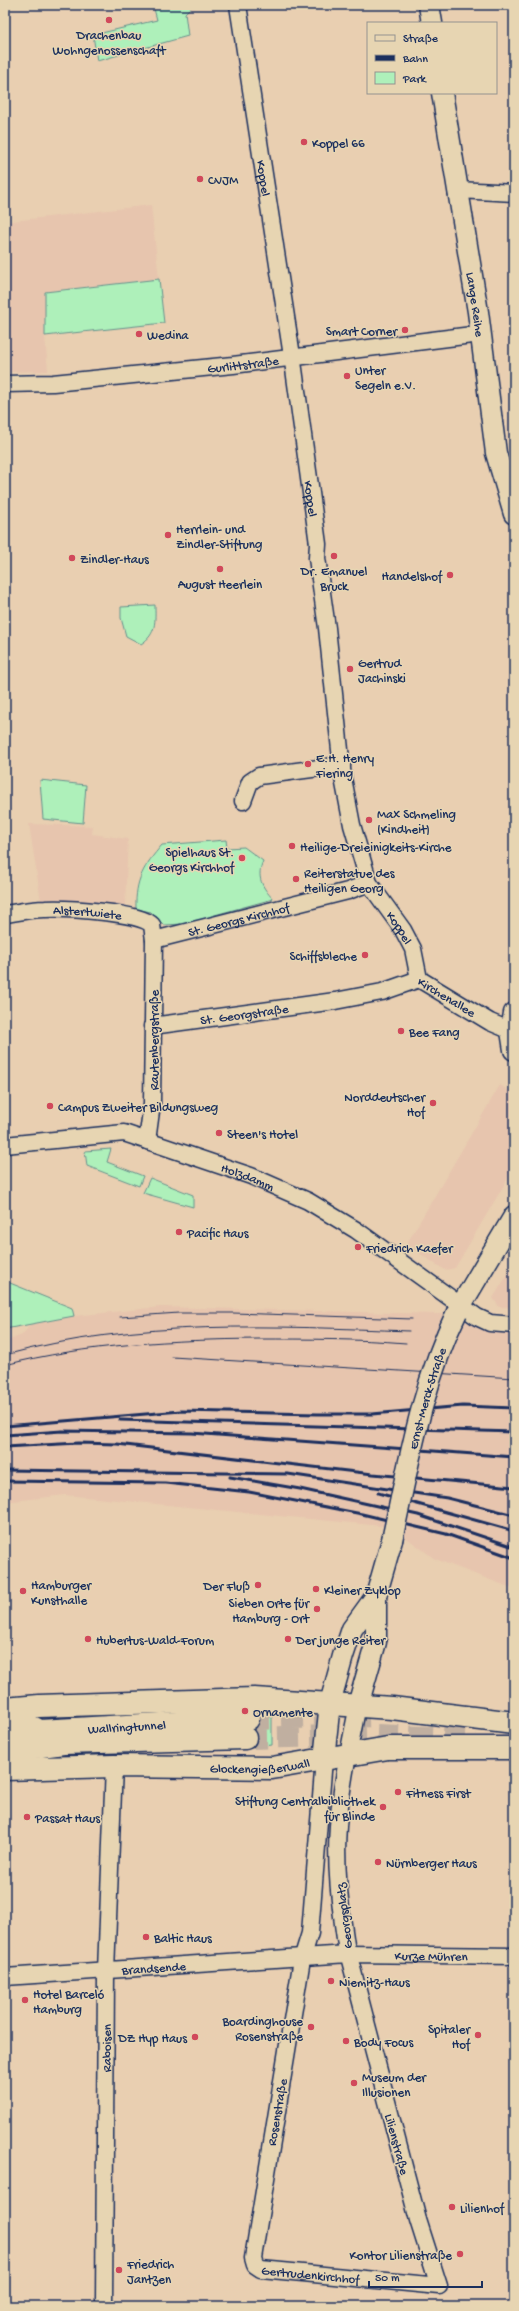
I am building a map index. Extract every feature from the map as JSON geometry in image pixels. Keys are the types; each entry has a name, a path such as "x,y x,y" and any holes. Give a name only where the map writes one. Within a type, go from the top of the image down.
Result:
{"main road":[{"path":"5,1709 39,1706 254,1699 358,1705 514,1723"},
{"path":"5,1716 37,1730"},
{"name":"Wallringtunnel","path":"5,1733 37,1730 247,1728 63,1743 5,1752"},
{"name":"Glockengießerwall","path":"5,1769 114,1766 272,1768 388,1748 514,1748"}],"street":[{"name":"Koppel","path":"238,5 292,358 318,544 317,558 328,635 342,765 352,825 369,883 403,930 413,949 419,979"},
{"path":"429,5 432,22"},
{"name":"Lange Reihe","path":"442,94 480,334 496,452 514,514"},
{"path":"458,190 514,193"},
{"name":"Gurlittstraße","path":"5,384 53,383 292,358 480,334"},
{"path":"243,801 250,782 259,776 342,765"},
{"name":"St. Georgs Kirchhof","path":"154,940 348,891 369,883"},
{"name":"Alstertwiete","path":"5,914 46,909 130,915 149,922 153,929 154,940"},
{"name":"Rautenbergstraße","path":"148,1140 152,1104 154,940"},
{"name":"Kirchenallee","path":"335,1001 391,989 419,979 490,1022 513,1032"},
{"name":"St. Georgstraße","path":"152,1026 335,1001"},
{"name":"Holzdamm","path":"5,1145 107,1133 124,1133 251,1176 308,1201 356,1230 459,1309 490,1323 514,1325"},
{"name":"Ernst-Merck-Straße","path":"358,1705 376,1642 376,1596 392,1540 423,1400 443,1341 459,1309 514,1216"},
{"name":"Ernst-Merck-Straße","path":"324,1759 330,1703 352,1629 376,1596"},
{"name":"Georgsplatz","path":"324,1759 310,1933 302,1959 348,1954 339,1903 338,1864 340,1806 348,1754 358,1705"},
{"name":"Raboisen","path":"104,2306 106,1971 114,1766"},
{"name":"Kurze Mühren","path":"348,1954 514,1956"},
{"name":"Lilienstraße","path":"348,1954 418,2220 439,2286"},
{"name":"Brandsende","path":"5,1977 302,1959"},
{"name":"Rosenstraße","path":"256,2264 253,2258 259,2216 302,1959"},
{"name":"Gertrudenkirchhof","path":"256,2264 261,2268 439,2286"}],"shaded area":[{"path":"151,205 159,279 45,292 45,336 48,371 5,372 5,222"},
{"path":"29,824 93,826 92,834 128,839 125,905 41,901"},
{"path":"500,1085 514,1094 514,1168 455,1268 445,1270 406,1245"},
{"path":"514,1264 514,1307 499,1307 493,1298"},
{"path":"160,1307 514,1316 514,1589 435,1559 392,1527 65,1495 5,1502 5,1342 22,1335 31,1324 74,1316"}],"green space":[{"path":"153,5 193,5 185,13 188,36 97,61 93,35 157,20"},
{"path":"159,279 164,323 45,336 45,292"},
{"path":"155,605 154,627 150,636 141,644 126,636 121,618 121,607"},
{"path":"40,780 86,785 83,823 43,819"},
{"path":"226,840 227,848 244,847 263,861 260,872 261,882 273,899 211,916 201,923 164,925 151,912 136,909 139,881 150,860 162,845"},
{"path":"111,1149 107,1162 143,1176 139,1186 87,1166 85,1151"},
{"path":"150,1178 193,1195 193,1207 143,1193"},
{"path":"5,1281 72,1308 74,1316 5,1329"},
{"path":"245,1709 272,1712 272,1745 246,1748"}],"tunnel":[{"path":"248,1719 377,1716"},
{"path":"245,1738 374,1735 476,1739"}],"tram line":[{"path":"120,1317 179,1313 233,1313 412,1319"},
{"path":"5,1355 54,1343 104,1335 155,1330 257,1327 409,1331"},
{"path":"5,1365 67,1352 130,1344 162,1342 295,1339 406,1343"},
{"path":"172,1357 514,1378"}],"railway":[{"path":"5,1426 181,1411 372,1414 463,1406 514,1408"},
{"path":"120,1420 514,1432"},
{"path":"5,1435 62,1431 192,1433 514,1457"},
{"path":"5,1447 79,1443 117,1444 373,1474 514,1487"},
{"path":"5,1470 288,1474 447,1498 514,1515"},
{"path":"230,1477 300,1489 418,1515 514,1547"},
{"path":"5,1481 165,1483 249,1492 362,1514 446,1534 514,1558"},
{"path":"378,1493 514,1531"}],"place":[{"name":"Drachenbau Wohngenossenschaft","path":"109,20"},
{"name":"Koppel 66","path":"304,142"},
{"name":"CVJM","path":"200,179"},
{"name":"Smart Corner","path":"405,330"},
{"name":"Wedina","path":"139,334"},
{"name":"Unter Segeln e.V.","path":"347,376"},
{"name":"Herrlein- und Zindler-Stiftung","path":"168,535"},
{"name":"Dr. Emanuel Bruck","path":"334,556"},
{"name":"Zindler-Haus","path":"72,558"},
{"name":"August Heerlein","path":"220,569"},
{"name":"Handelshof","path":"450,575"},
{"name":"Gertrud Jachinski","path":"350,669"},
{"name":"E.H. Henry Fiering","path":"308,764"},
{"name":"Max Schmeling (Kindheit)","path":"369,820"},
{"name":"Heilige-Dreieinigkeits-Kirche","path":"292,846"},
{"name":"Spielhaus St. Georgs Kirchhof","path":"242,858"},
{"name":"Reiterstatue des Heiligen Georg","path":"296,879"},
{"name":"Schiffsbleche","path":"365,955"},
{"name":"Bee Fang","path":"401,1031"},
{"name":"Norddeutscher Hof","path":"433,1103"},
{"name":"Campus Zweiter Bildungsweg","path":"50,1106"},
{"name":"Steen's Hotel","path":"219,1133"},
{"name":"Pacific Haus","path":"179,1232"},
{"name":"Friedrich Kaefer","path":"358,1247"},
{"name":"Der Fluß","path":"258,1585"},
{"name":"Kleiner Zyklop","path":"316,1589"},
{"name":"Hamburger Kunsthalle","path":"23,1591"},
{"name":"Sieben Orte für Hamburg - Ort","path":"317,1609"},
{"name":"Hubertus-Wald-Forum","path":"88,1639"},
{"name":"Der junge Reiter","path":"288,1639"},
{"name":"Ornamente","path":"245,1711"},
{"name":"Fitness First","path":"398,1792"},
{"name":"Stiftung Centralbibliothek für Blinde","path":"383,1807"},
{"name":"Passat Haus","path":"27,1817"},
{"name":"Nürnberger Haus","path":"378,1862"},
{"name":"Baltic Haus","path":"146,1937"},
{"name":"Niemitz-Haus","path":"331,1981"},
{"name":"Hotel Barceló Hamburg","path":"25,2000"},
{"name":"Boardinghouse Rosenstraße","path":"311,2027"},
{"name":"Spitaler Hof","path":"478,2035"},
{"name":"DZ Hyp Haus","path":"195,2037"},
{"name":"Body Focus","path":"346,2041"},
{"name":"Museum der Illusionen","path":"354,2083"},
{"name":"Lilienhof","path":"452,2207"},
{"name":"Kontor Lilienstraße","path":"460,2254"},
{"name":"Friedrich Jantzen","path":"119,2270"}]}
